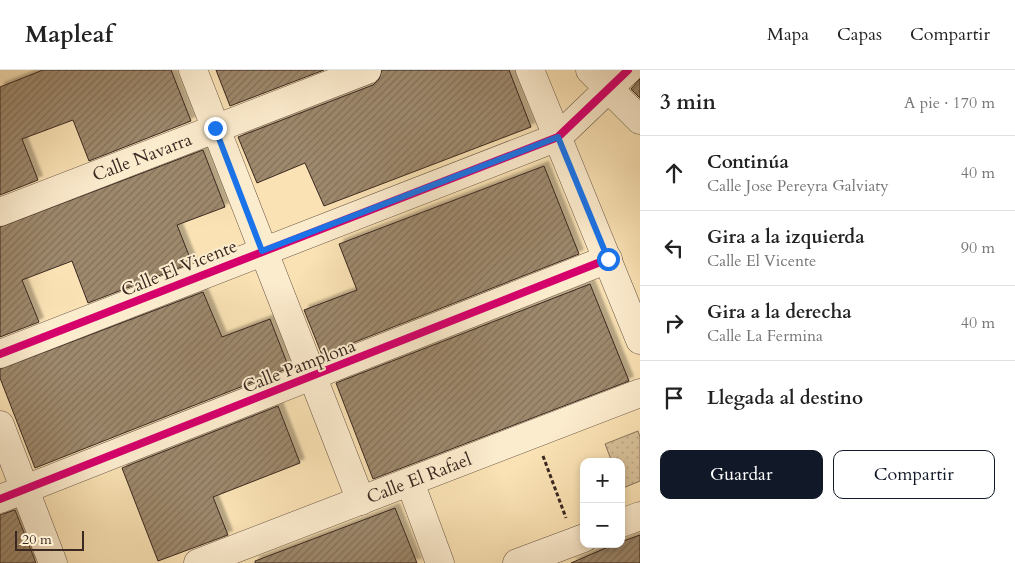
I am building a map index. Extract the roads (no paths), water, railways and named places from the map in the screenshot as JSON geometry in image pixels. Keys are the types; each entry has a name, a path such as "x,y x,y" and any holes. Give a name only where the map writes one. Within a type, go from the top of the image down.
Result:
{"street":[{"path":"193,70 361,501"},
{"name":"Calle Navarra","path":"0,212 367,70"},
{"path":"530,70 640,340"},
{"path":"590,70 640,120"},
{"name":"Calle El Vicente","path":"0,354 558,137 628,70"},
{"name":"Calle Pamplona","path":"12,494 313,377 608,259"},
{"name":"Calle El Rafael","path":"198,563 640,394"},
{"path":"0,425 12,494 53,563"},
{"path":"410,482 440,563"},
{"path":"625,522 640,516"},
{"path":"516,563 577,541"}]}
